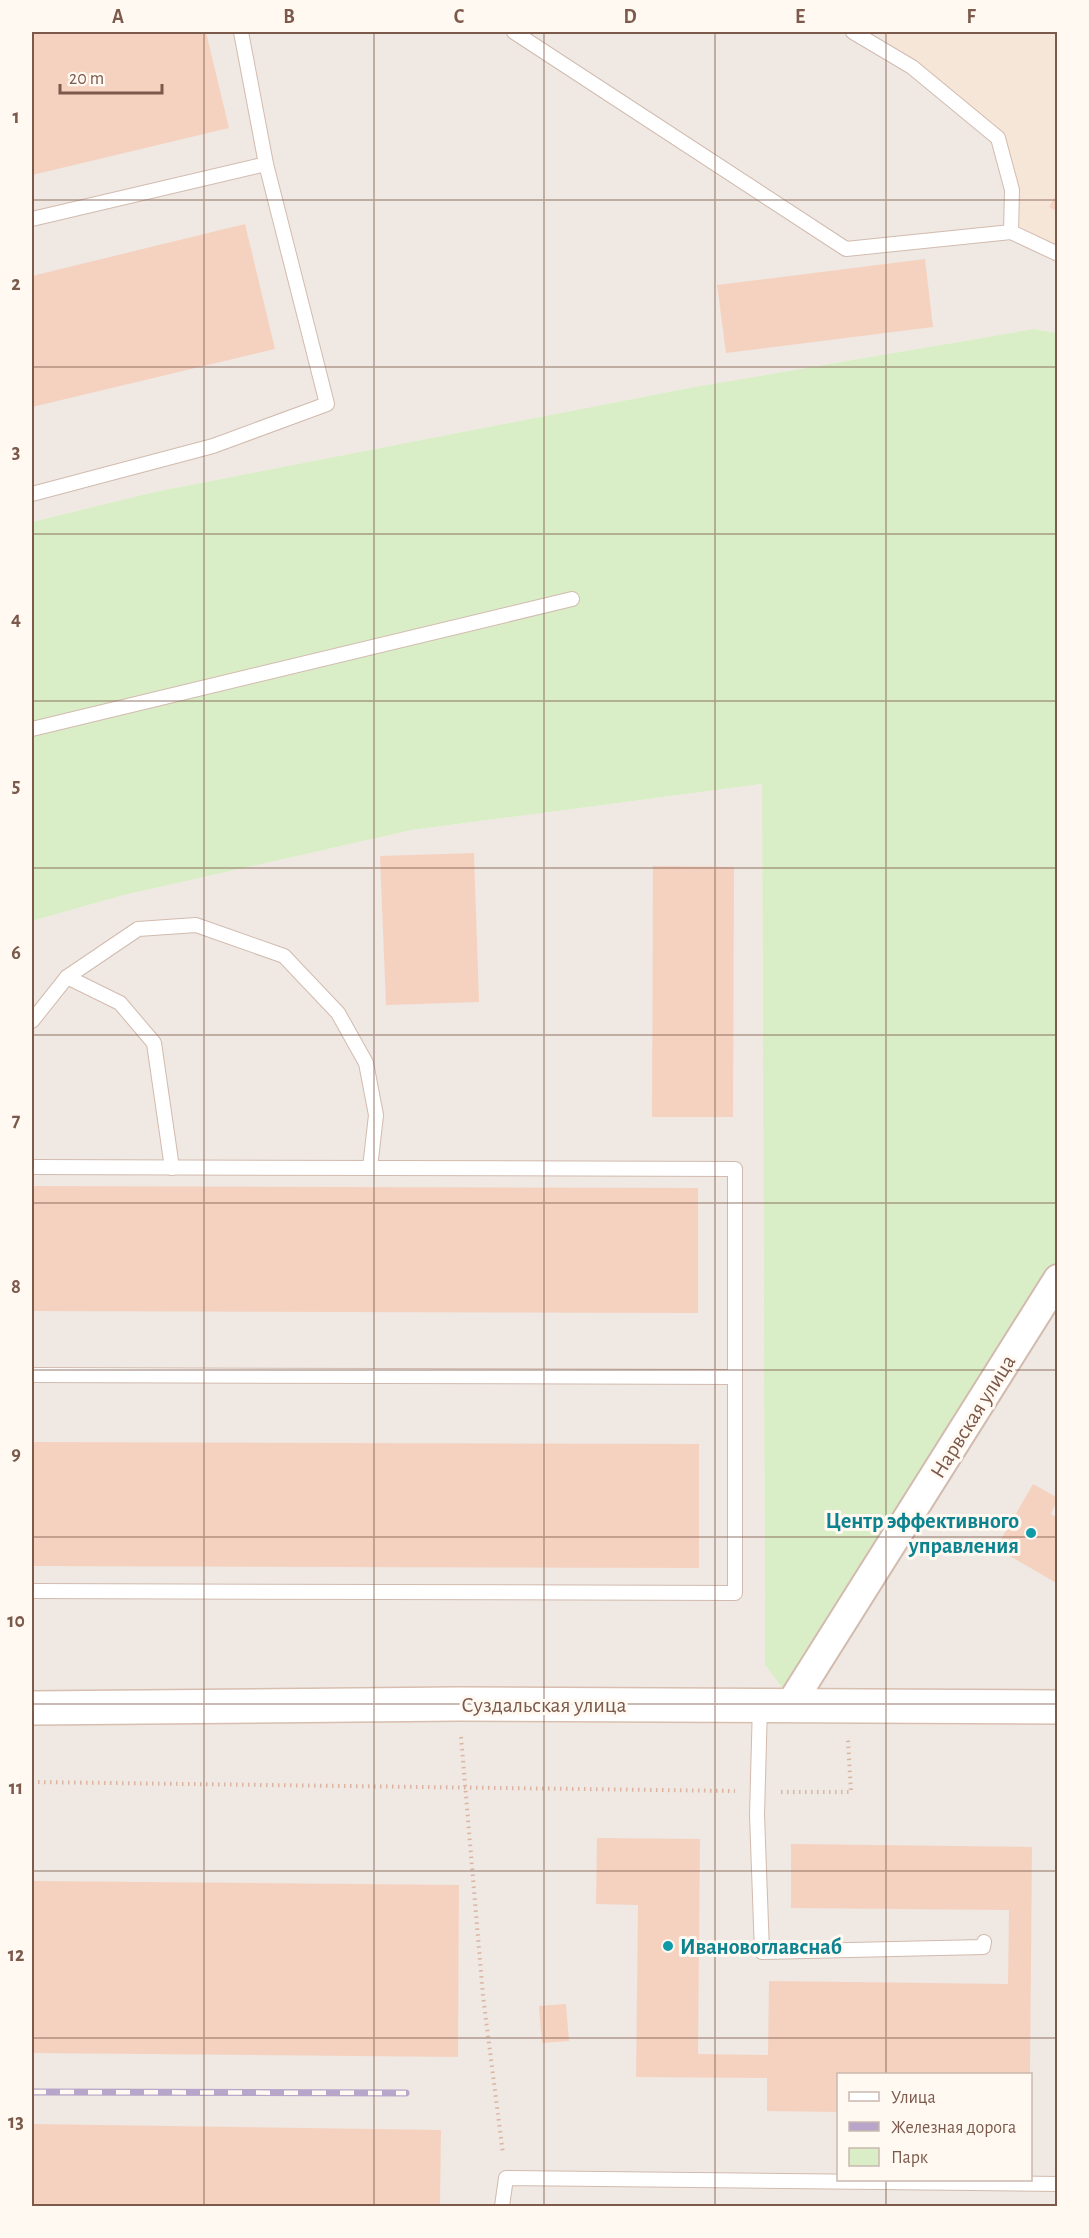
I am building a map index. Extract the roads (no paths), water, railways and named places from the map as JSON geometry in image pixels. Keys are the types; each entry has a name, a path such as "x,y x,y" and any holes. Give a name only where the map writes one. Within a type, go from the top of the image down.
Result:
{"main road":[{"name":"Суздальская улица","path":"32,1708 458,1704 1058,1707"}],"street":[{"name":"Нарвская улица","path":"775,1705 1058,1279"}],"lane":[{"path":"32,494 213,446 327,404 266,164 241,32"},
{"path":"514,32 846,249 1011,232 1058,254"},
{"path":"854,32 912,67 998,138 1012,190 1011,232"},
{"path":"32,219 266,164"},
{"path":"32,729 572,599"},
{"path":"32,1021 68,977 138,929 196,926 284,956 338,1013 366,1063 376,1115 370,1168"},
{"path":"68,977 120,1003 154,1044 172,1168"},
{"path":"32,1167 735,1169 735,1593 32,1591"},
{"path":"32,1375 735,1377"},
{"path":"775,1705 757,1792 762,1952 983,1947 984,1942"},
{"path":"502,2206 506,2178 1058,2184"}],"railway":[{"path":"32,2092 406,2093"}],"place":[{"name":"Центр эффективного управления","path":"1031,1533"},
{"name":"Ивановоглавснаб","path":"668,1946"}]}
